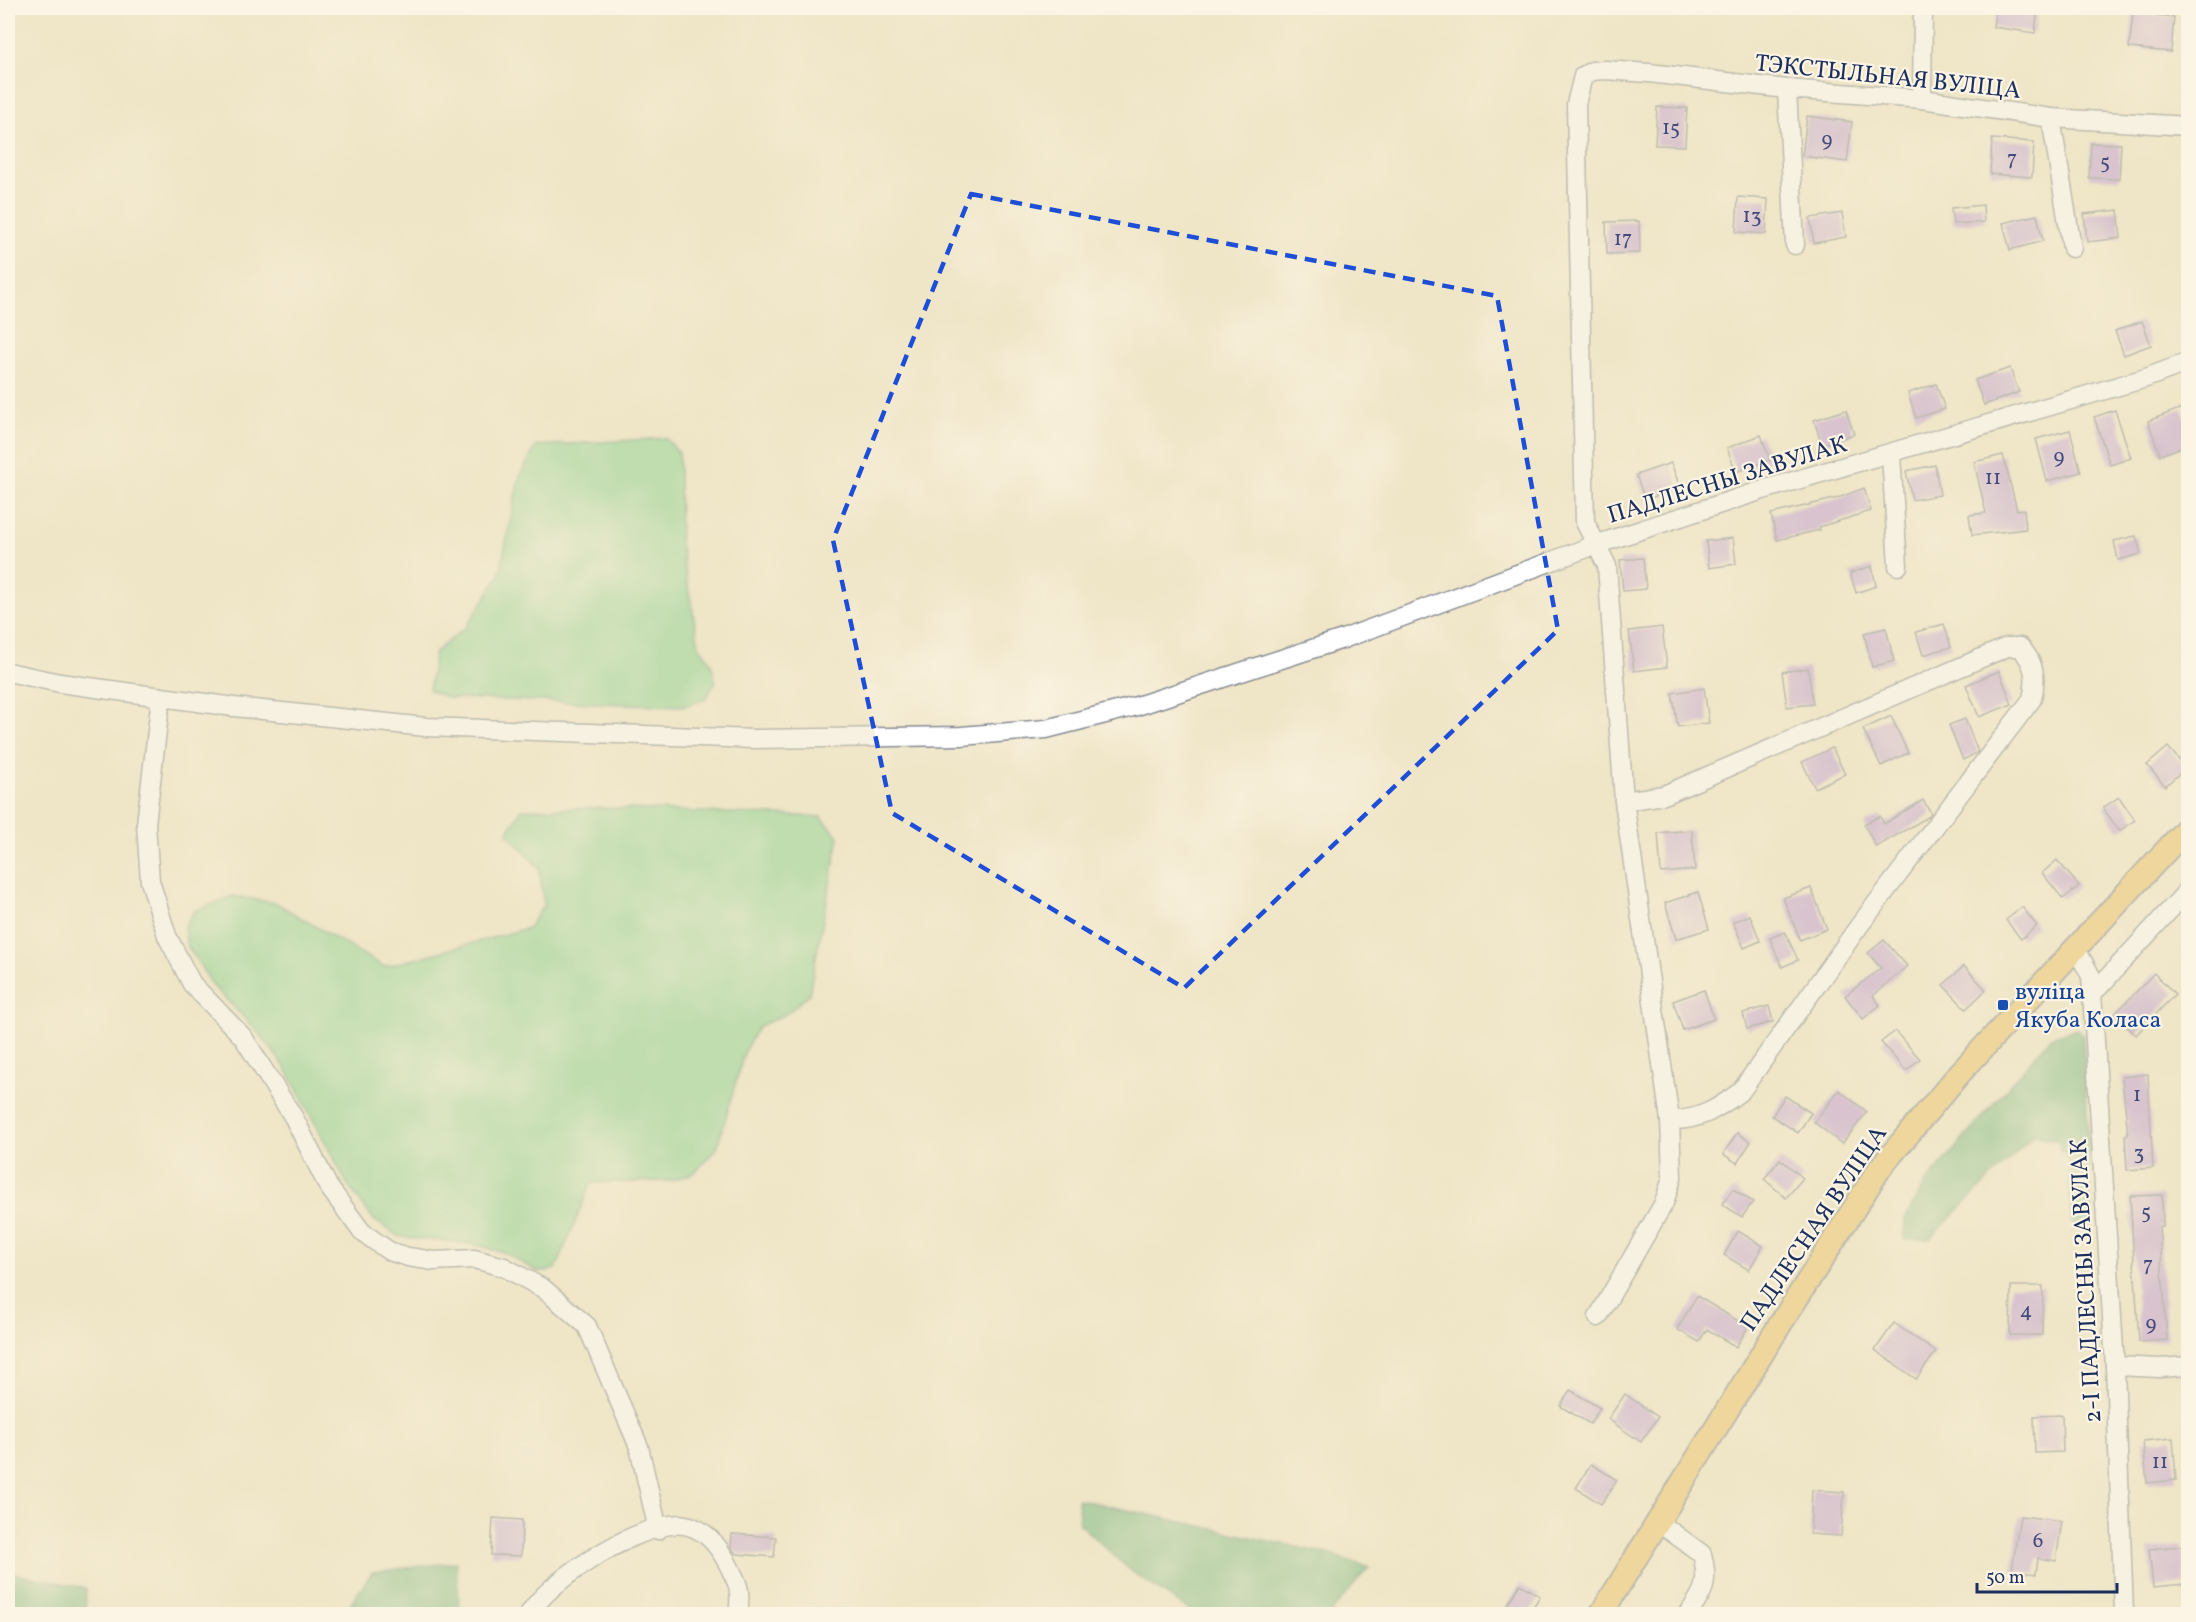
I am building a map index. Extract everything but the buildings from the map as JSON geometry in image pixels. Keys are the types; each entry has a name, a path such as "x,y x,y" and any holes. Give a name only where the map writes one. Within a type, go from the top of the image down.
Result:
{"main road":[{"name":"ПАДЛЕСНАЯ ВУЛІЦА","path":"1601,1614 1880,1168 1959,1074 2188,826"}],"street":[{"path":"1922,99 1923,8"},
{"name":"ТЭКСТЫЛЬНАЯ ВУЛІЦА","path":"1595,545 1586,522 1576,104 1583,76 1592,71 1605,70 1787,89 1922,99 2050,118 2188,126"},
{"path":"1787,89 1795,244"},
{"path":"2050,118 2072,248"},
{"name":"ПАДЛЕСНЫ ЗАВУЛАК","path":"1598,1317 1664,1203 1672,1178 1670,1120 1624,801 1607,566 1595,545 1763,490 1891,454 2188,362"},
{"path":"1891,454 1899,566"},
{"path":"8,672 60,683 161,697 426,727 754,739 961,736 1046,729 1137,706 1343,639 1595,545"},
{"path":"1624,801 1664,795 2007,647 2020,647 2032,659 2036,682 2032,699 1858,926 1741,1091 1716,1110 1686,1120 1670,1120"},
{"path":"161,697 146,824 150,881 166,936 192,984 243,1037 294,1118 328,1186 362,1232 389,1251 408,1257 434,1261 474,1259 504,1268 544,1289 587,1326 639,1447 658,1530"},
{"path":"2092,989 2098,988 2188,890"},
{"name":"2-І ПАДЛЕСНЫ ЗАВУЛАК","path":"2076,949 2091,976 2092,989 2115,1366 2124,1614"},
{"path":"2115,1366 2188,1366"},
{"path":"1658,1522 1702,1554 1707,1574 1702,1594 1688,1614"},
{"path":"530,1614 539,1599 560,1581 616,1544 670,1525 691,1527 710,1537 723,1554 740,1590 738,1614"}],"highlighted area":[{"path":"971,194 1497,296 1558,630 1184,988 892,813 833,540"}],"green space":[{"path":"666,438 679,453 680,542 699,646 711,662 716,682 705,699 685,706 448,698 429,690 435,652 466,627 499,577 519,478 536,446"},
{"path":"604,808 821,817 839,837 809,994 787,1013 758,1027 745,1050 717,1148 694,1173 670,1181 591,1183 556,1269 538,1272 505,1253 473,1244 400,1237 374,1220 349,1187 285,1067 260,1034 213,986 187,945 184,927 194,911 233,896 276,903 384,967 528,928 544,905 539,868 507,833 522,809"},
{"path":"2076,1029 2083,1035 2093,1222 2081,1228 2072,1223 2068,1162 2057,1141 2034,1135 1929,1239 1904,1240 1905,1219 1924,1185 2051,1037"},
{"path":"1078,1499 1324,1553 1369,1567 1330,1614 1195,1614 1132,1572 1079,1524"},
{"path":"456,1562 460,1614 344,1614 372,1572"},
{"path":"8,1572 86,1588 86,1614 8,1614"}],"place":[{"name":"вуліца Якуба Коласа","path":"2003,1005"}]}
